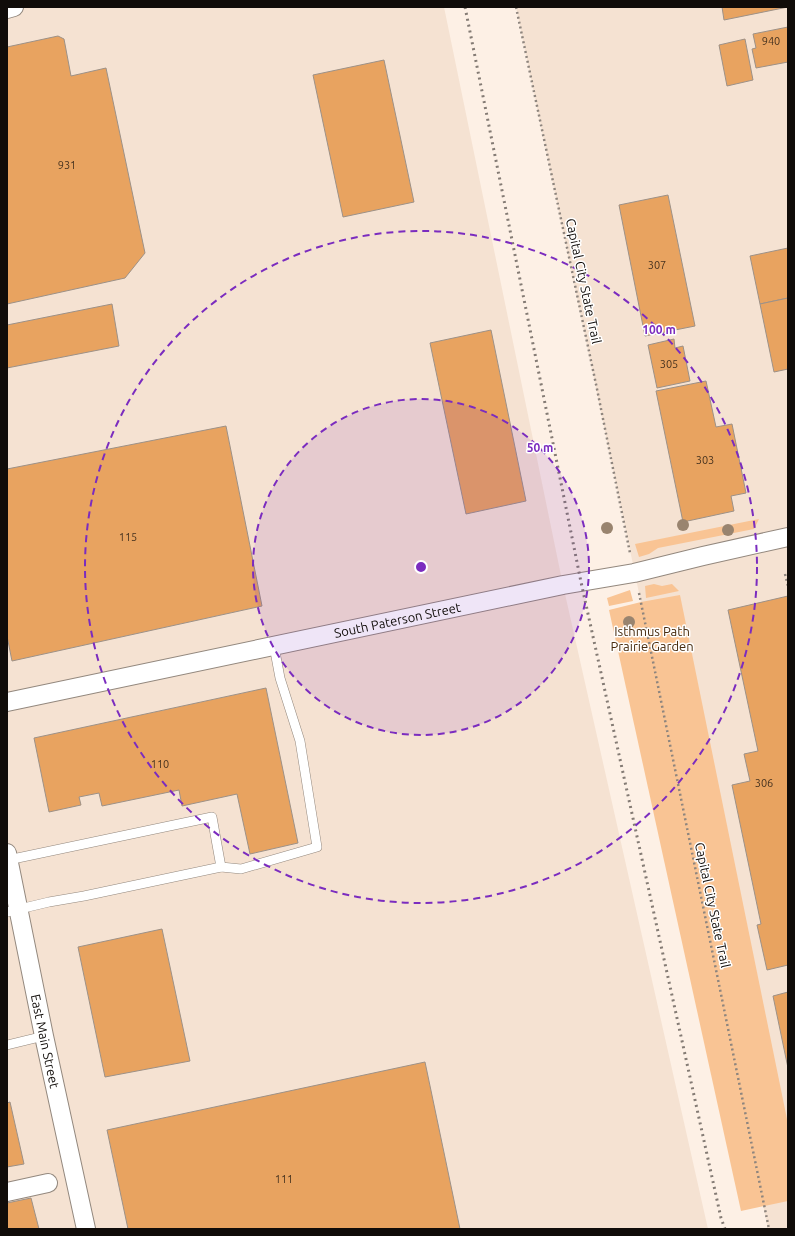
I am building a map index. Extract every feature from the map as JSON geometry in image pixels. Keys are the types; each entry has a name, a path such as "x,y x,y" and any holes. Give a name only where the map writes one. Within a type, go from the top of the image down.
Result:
{"street":[{"path":"7,8 14,7"},
{"name":"South Paterson Street","path":"7,702 575,583 634,573 788,537"},
{"name":"East Main Street","path":"8,857 13,911 44,1036 86,1229"},
{"path":"7,1192 48,1183"}],"lane":[{"path":"13,911 49,902 222,867 240,869 317,847 300,741 280,678 274,646"},
{"path":"8,857 81,845 212,817 222,867"},
{"path":"7,1044 44,1036"}],"path":[{"name":"Capital City State Trail","path":"516,7 596,381 631,559"},
{"path":"785,574 788,586"},
{"name":"Capital City State Trail","path":"637,586 768,1229"}],"shaded area":[{"path":"7,7 444,7 563,585 708,1229 7,1229"},
{"path":"516,7 788,7 788,1229 768,1229 639,593"}],"green space":[{"path":"759,519 754,529 658,548 649,554 639,557 635,544"},
{"path":"654,584 662,586 672,584 679,591 646,598 645,586"},
{"path":"630,590 633,601 609,606 607,598"},
{"name":"Isthmus Path Prairie Garden","path":"680,595 788,1124 788,1201 741,1211 609,610 641,602"}],"building":[{"path":"722,7 788,7 724,20"},
{"path":"788,27 788,62 756,68 752,49 756,48 753,34"},
{"path":"58,36 64,39 71,76 106,68 145,253 125,278 7,304 7,47"},
{"path":"745,39 753,80 727,86 719,45"},
{"path":"384,60 414,202 343,217 313,75"},
{"path":"668,195 695,326 645,336 619,205"},
{"path":"788,248 788,298 760,304 750,256"},
{"path":"788,298 788,369 774,372 760,304"},
{"path":"112,304 119,346 7,368 7,325"},
{"path":"491,330 526,501 466,514 430,343"},
{"path":"674,339 675,348 683,346 690,381 657,388 648,345"},
{"path":"706,381 716,427 732,424 746,493 731,496 734,511 683,522 656,391"},
{"path":"226,426 262,606 12,661 7,636 7,469"},
{"path":"788,596 788,965 767,970 757,925 761,924 732,785 750,781 744,754 758,751 728,610"},
{"path":"266,688 298,843 250,854 237,794 182,806 179,790 102,806 99,793 79,797 81,805 49,812 34,738"},
{"path":"162,929 190,1061 105,1077 78,947"},
{"path":"788,992 788,1068 773,996"},
{"path":"425,1062 460,1229 128,1229 107,1130"},
{"path":"10,1102 24,1164 7,1167 7,1103"},
{"path":"31,1198 39,1229 7,1229 7,1203"}],"railway":[{"path":"465,7 581,582 721,1218 725,1229"}]}
